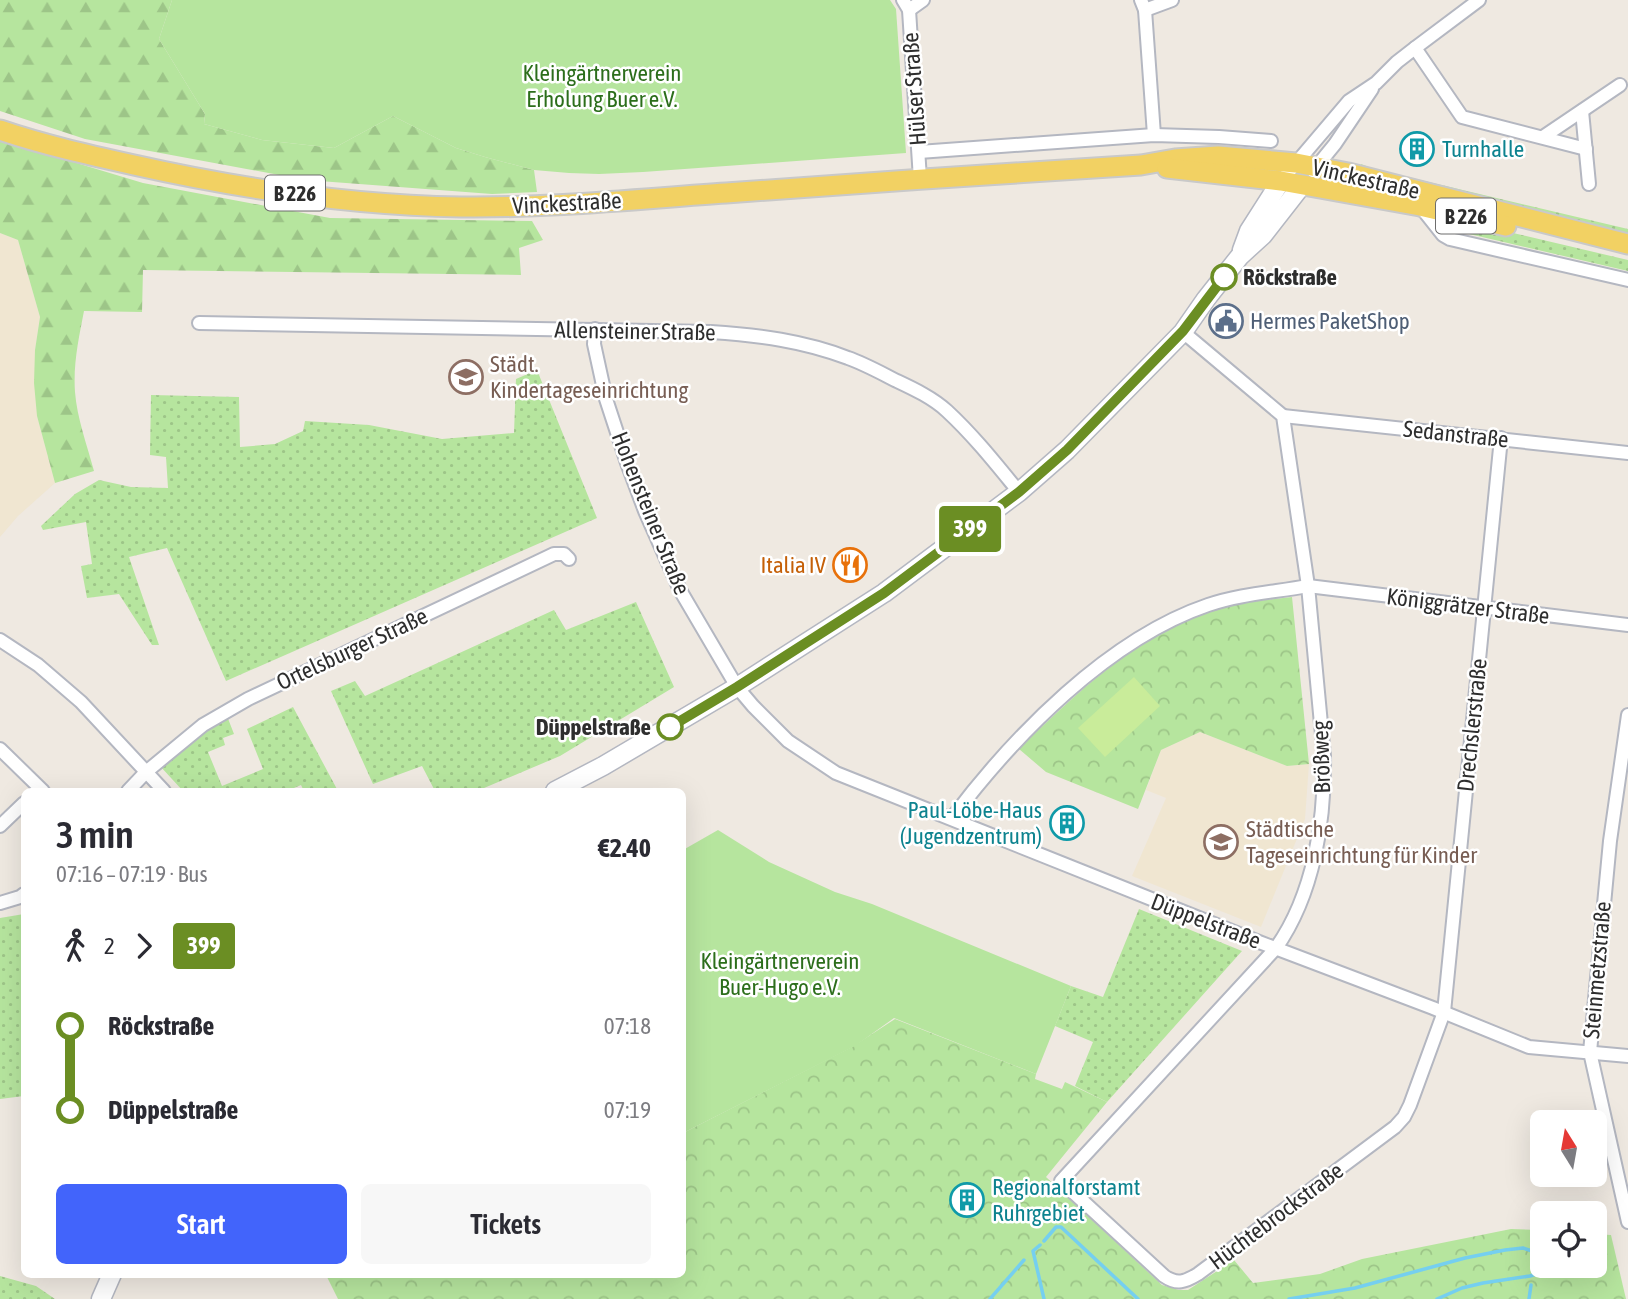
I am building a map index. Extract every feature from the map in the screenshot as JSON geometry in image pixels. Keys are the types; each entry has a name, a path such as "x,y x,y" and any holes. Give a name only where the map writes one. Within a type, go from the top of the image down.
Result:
{"main road":[{"name":"Vinckestraße","path":"0,130 80,153 179,175 241,186 408,205 513,207 1141,165 1218,156 1296,163 1348,173 1628,244"},
{"name":"Vinckestraße","path":"1141,165 1281,181 1420,206 1628,255"}],"street":[{"path":"906,5 923,0"},
{"path":"1154,135 1143,5 1172,0"},
{"path":"561,788 737,687 884,593 1019,492 1067,450 1183,331 1240,257 1271,226 1335,144 1376,83 1397,62 1479,0"},
{"name":"Hülser Straße","path":"906,5 920,179"},
{"path":"1415,48 1462,117 1586,149"},
{"path":"1240,257 1249,231 1281,181 1349,101 1376,83"},
{"path":"1543,137 1620,85"},
{"path":"1582,111 1589,184"},
{"path":"919,152 1154,135 1271,141"},
{"name":"Vinckestraße","path":"1420,206 1443,235 1450,239 1628,280"},
{"name":"Allensteiner Straße","path":"199,323 711,332 801,343 848,358 914,389 946,410 986,451 1019,492"},
{"name":"Hohensteiner Straße","path":"595,329 594,344 606,398 645,511 680,590 737,687"},
{"path":"1183,331 1283,416"},
{"name":"Sedanstraße","path":"1283,416 1628,453"},
{"name":"Brößweg","path":"1061,1181 1276,948 1288,931 1309,877 1323,804 1324,756 1308,586 1283,416"},
{"name":"Drechslerstraße","path":"1444,1012 1501,438"},
{"name":"Ortelsburger Straße","path":"131,788 202,725 248,699 554,554 564,554 569,559"},
{"name":"Königgrätzer Straße","path":"951,818 1043,713 1097,668 1151,630 1208,605 1308,586 1628,625"},
{"path":"0,640 38,665 81,702 161,788"},
{"name":"Düppelstraße","path":"737,687 788,741 836,773 1119,887 1530,1047 1628,1056"},
{"name":"Steinmetzstraße","path":"1628,715 1610,841 1590,1052 1628,1222"},
{"path":"0,749 38,788"},
{"path":"0,826 21,806"},
{"path":"0,903 21,896"},
{"name":"Hüchtebrockstraße","path":"1061,1181 1164,1276 1177,1282 1185,1281 1395,1128 1410,1105 1444,1012"},
{"path":"102,1299 110,1278"}],"shaded area":[{"path":"0,233 18,240 40,317 35,350 37,416 55,483 18,516 0,537"},
{"name":"Städtische Tageseinrichtung für Kinder","path":"1200,732 1287,766 1309,764 1305,819 1261,927 1132,876 1166,798 1146,790 1161,750"}],"green space":[{"path":"0,0 172,0 159,39 205,114 204,124 262,140 334,148 393,116 456,148 534,170 537,192 492,194 306,180 85,139 0,111"},
{"name":"Kleingärtnerverein Erholung Buer e.V.","path":"172,0 890,0 896,9 906,153 599,174 534,170 485,157 456,148 393,116 334,148 262,140 204,124 205,114 159,39"},
{"path":"0,140 143,183 330,218 532,221 543,240 519,248 521,275 143,270 142,312 84,311 78,341 75,392 80,422 94,471 55,483 37,416 34,383 40,317 18,240 0,233"},
{"path":"1361,164 1628,229 1628,238 1468,196 1433,184 1359,167"},
{"path":"1432,214 1628,260 1628,271 1465,233 1455,233"},
{"path":"537,370 597,518 226,681 167,548 129,557 159,645 152,645 119,594 87,598 81,566 92,564 86,522 43,530 41,526 75,494 99,480 131,487 168,488 166,457 150,455 151,395 239,397 240,447 275,444 303,431 305,421 369,425 442,439 514,433 516,379"},
{"path":"1292,597 1309,764 1287,766 1200,732 1161,750 1138,809 1046,772 1019,749 1108,668 1159,634 1213,610"},
{"path":"636,602 674,687 560,756 484,788 433,788 422,766 373,784 331,691 355,681 365,696 554,610 566,630"},
{"path":"1134,677 1160,706 1105,757 1078,728"},
{"path":"293,707 336,788 302,788 301,785 294,788 180,788 160,766 191,740 227,716 234,734 223,738 225,745 208,752 222,786 263,769 247,729"},
{"name":"Kleingärtnerverein Buer-Hugo e.V.","path":"718,830 769,862 835,892 872,904 1071,986 1036,1074 894,1018 855,1046 686,1131 686,848"},
{"path":"1139,909 1242,951 1107,1102 1075,1086 1093,1042 1055,1026 1071,986 1103,997"},
{"path":"21,914 21,1096 0,1099 0,918"},
{"path":"895,1019 1036,1074 1035,1079 1062,1089 1065,1082 1107,1102 1046,1177 1162,1285 1188,1290 1234,1260 1253,1283 1320,1274 1362,1259 1511,1229 1530,1230 1530,1278 1607,1278 1607,1235 1611,1235 1626,1299 338,1299 328,1278 686,1278 686,1131 852,1047"},
{"path":"0,1276 36,1286 55,1299 0,1299"}],"waterway":[{"path":"1044,1241 1056,1227 1061,1227 1138,1299"},
{"path":"1040,1245 1033,1251 1044,1299"},
{"path":"1289,1299 1355,1288 1465,1258 1505,1250 1523,1248 1530,1250"},
{"path":"990,1299 1024,1260"},
{"path":"1437,1299 1462,1288 1530,1276"},
{"path":"1529,1299 1531,1285"}],"bus line":[{"name":"399","path":"670,727 884,593 1019,492 1067,450 1183,331 1224,277"}],"place":[{"name":"Turnhalle","path":"1417,149"},
{"name":"Röckstraße","path":"1224,277"},
{"name":"Hermes PaketShop","path":"1226,321"},
{"name":"Städt. Kindertageseinrichtung","path":"466,377"},
{"name":"Italia IV","path":"850,565"},
{"name":"Düppelstraße","path":"670,727"},
{"name":"Paul-Löbe-Haus (Jugendzentrum)","path":"1067,823"},
{"name":"Städtische Tageseinrichtung für Kinder","path":"1221,842"},
{"name":"Regionalforstamt Ruhrgebiet","path":"967,1200"}]}
